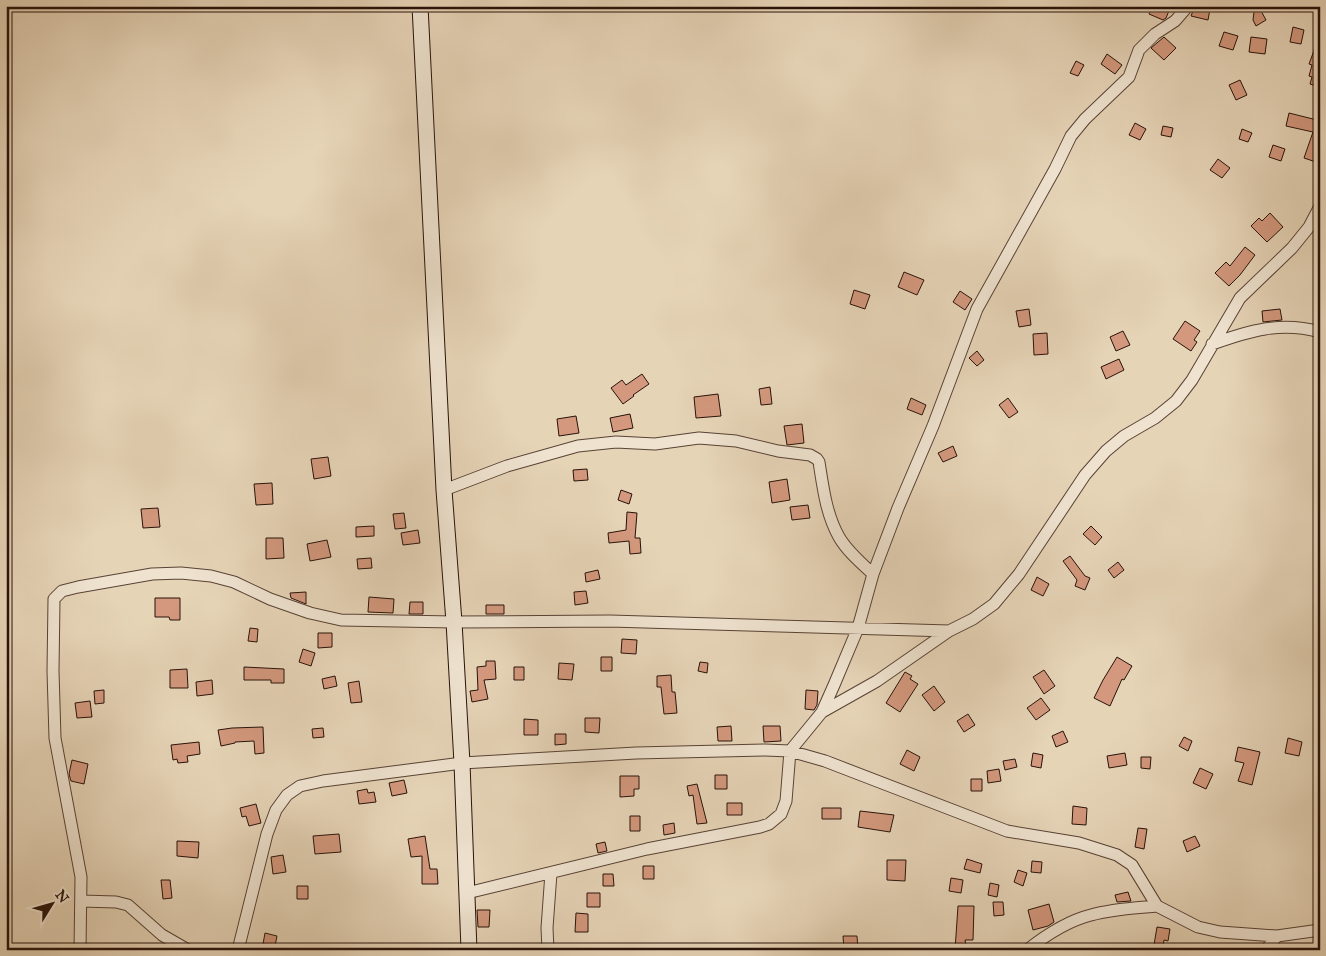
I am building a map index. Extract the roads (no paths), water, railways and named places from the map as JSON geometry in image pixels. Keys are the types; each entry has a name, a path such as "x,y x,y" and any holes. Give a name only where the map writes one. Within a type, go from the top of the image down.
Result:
{"street":[{"path":"420,6 444,490 462,763 469,950"},
{"path":"467,894 647,849 769,824 781,814 786,801 790,751 822,712 858,628 872,574 933,426 977,309 1071,136 1085,119 1129,77 1138,50 1155,34 1175,21 1188,6"},
{"path":"822,712 877,681 949,631 973,619 994,604 1019,574 1085,475 1106,451 1124,436 1155,418 1176,401 1192,380 1240,298 1292,248 1309,227 1320,206"},
{"path":"1212,344 1272,327 1297,327 1320,332"},
{"path":"444,490 507,466 578,446 616,442 655,444 699,438 736,441 778,451 810,455 819,462 827,509 839,537 852,554 872,574"},
{"path":"80,950 81,877 55,738 53,671 54,599 58,594 78,586 152,574 181,573 211,576 234,582 270,599 302,610 341,620 454,622 610,621 949,631"},
{"path":"238,950 267,834 276,810 288,795 300,786 323,781 462,763 636,753 790,751 825,762 1007,832 1079,843 1117,855 1132,865 1157,906"},
{"path":"548,950 551,873"},
{"path":"81,902 116,902 128,905 162,935 188,950"},
{"path":"1027,950 1063,926 1091,915 1123,909 1157,906 1198,927 1220,932 1277,936 1320,930"},
{"path":"1266,950 1277,936"}]}
